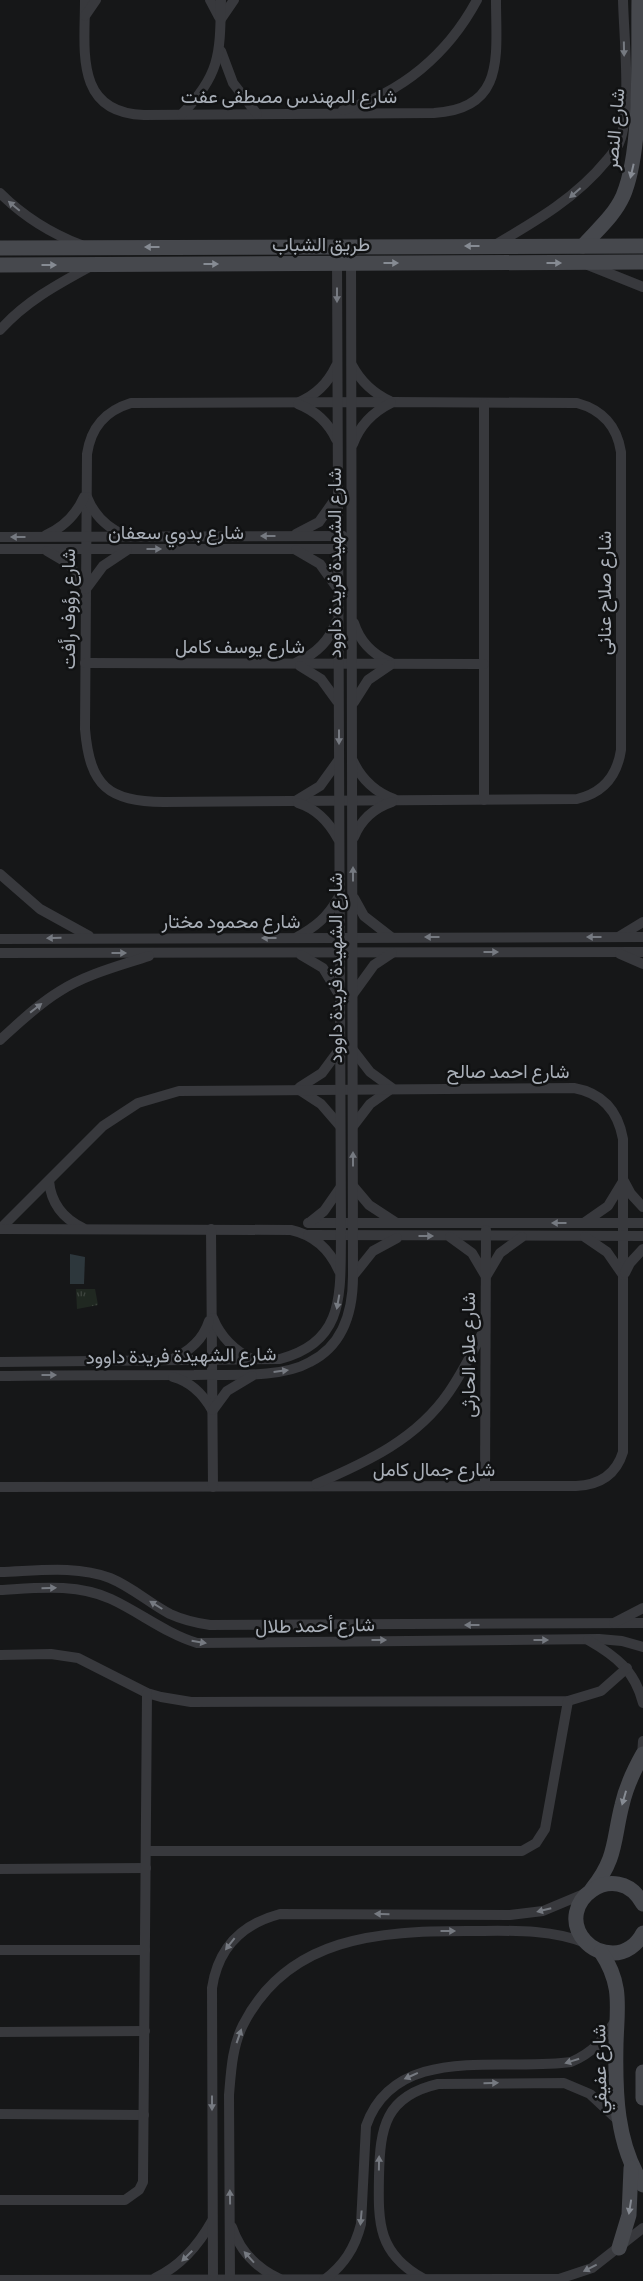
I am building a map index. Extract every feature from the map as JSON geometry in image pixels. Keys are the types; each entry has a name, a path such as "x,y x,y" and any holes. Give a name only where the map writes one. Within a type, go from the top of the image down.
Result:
{"main road":[{"name":"شارع النصر","path":"583,246 614,212 626,189 633,165 640,113 638,0"},
{"path":"625,100 640,113"},
{"name":"طريق الشباب","path":"0,248 643,246"},
{"name":"طريق الشباب","path":"0,265 643,262"},
{"path":"643,1750 626,1789 613,1854 600,1879 583,1898 577,1913 578,1930 588,1944 601,1952 624,1951 637,1942 643,1933"},
{"path":"590,1891 606,1884 621,1885 635,1892 643,1904"},
{"name":"شارع عفيفي","path":"601,1952 609,1963 616,1982 618,2016 616,2068 620,2122 631,2164 643,2185"},
{"path":"643,2072 643,2098"},
{"path":"619,2248 625,2231 632,2198 631,2164"}],"street":[{"path":"76,0 85,17 96,0"},
{"name":"شارع المهندس مصطفى عفت","path":"85,0 86,72 97,95 118,111 131,114 451,112 473,103 490,85 495,70 496,0"},
{"path":"210,0 220,20"},
{"path":"182,114 204,90 211,77 220,47 221,0"},
{"path":"220,20 234,0"},
{"path":"332,113 369,101 390,91 417,74 440,53 460,28 477,0"},
{"path":"493,246 570,198 599,170 617,147 621,137 625,100 623,0"},
{"path":"220,47 233,83 257,114"},
{"path":"0,193 44,227 86,247"},
{"name":"شارع الشهيدة فريدة داوود","path":"0,1362 258,1361 292,1356 318,1342 335,1318 340,1275 341,1236 337,363 344,246"},
{"name":"شارع الشهيدة فريدة داوود","path":"0,1376 258,1373 298,1368 317,1358 333,1344 347,1320 353,1292 352,364 344,246"},
{"path":"582,262 643,287"},
{"path":"0,330 24,306 41,294 94,265"},
{"path":"295,403 317,392 329,379 337,363"},
{"path":"352,364 357,374 373,391 393,402 372,415 356,435 352,447"},
{"name":"شارع رؤوف رأفت","path":"337,403 143,403 120,407 100,421 91,436 87,454 85,494 85,729 89,758 100,782 110,791 134,801 352,801"},
{"path":"295,403 316,414 329,427 338,442"},
{"name":"شارع صلاح عنانى","path":"337,403 577,403 589,406 608,420 615,430 621,452 621,750 615,773 599,791 577,799 352,801"},
{"path":"484,403 484,800"},
{"path":"85,494 90,505 105,525 127,537"},
{"path":"43,537 65,524 77,510 85,494"},
{"path":"290,536 306,531 320,522 330,510 338,495"},
{"name":"شارع بدوي سعفان","path":"0,537 352,536"},
{"name":"شارع بدوي سعفان","path":"0,549 352,549"},
{"path":"44,549 69,564 85,590 103,566 128,549"},
{"path":"293,549 320,564 338,589"},
{"path":"294,664 316,652 326,642 338,617"},
{"path":"352,618 362,641 371,651 393,664 368,680 352,704"},
{"name":"شارع يوسف كامل","path":"85,663 484,664"},
{"path":"294,664 309,670 321,679 332,690 339,704"},
{"path":"292,802 320,786 339,760"},
{"path":"352,760 366,781 386,796 398,801"},
{"path":"352,841 358,829 370,815 386,804 398,801"},
{"path":"292,802 310,808 326,820 339,841"},
{"path":"0,874 40,909 92,938"},
{"path":"294,938 317,925 326,916 339,895"},
{"path":"353,896 364,916 372,925 392,938"},
{"path":"618,937 643,922"},
{"name":"شارع محمود مختار","path":"0,939 643,937"},
{"path":"296,952 310,958 323,968 333,981 340,996"},
{"path":"353,995 369,970 394,952"},
{"path":"614,952 643,964"},
{"name":"شارع محمود مختار","path":"0,953 643,952"},
{"path":"0,1040 31,1012 60,991 93,975 160,953"},
{"path":"340,1049 322,1073 296,1088 321,1104 340,1126"},
{"path":"353,1050 370,1072 393,1088 370,1104 353,1126"},
{"name":"شارع احمد صالح","path":"0,1229 103,1126 132,1106 158,1095 200,1089 296,1088 574,1088 584,1090 604,1100 617,1118 623,1139 623,1223"},
{"path":"624,1180 631,1194 643,1207"},
{"path":"582,1223 608,1206 624,1180"},
{"path":"49,1181 50,1193 56,1205 64,1215 86,1229"},
{"path":"291,1230 308,1223 324,1211 340,1186"},
{"path":"353,1186 374,1209 401,1224"},
{"path":"308,1223 643,1223"},
{"name":"شارع جمال كامل","path":"0,1487 585,1486 600,1482 617,1466 623,1452 623,1223"},
{"name":"شارع علاء الحارثى","path":"486,1224 486,1486"},
{"path":"0,1229 291,1230 307,1235 341,1236 643,1236"},
{"path":"211,1229 213,1487"},
{"path":"307,1235 324,1248 340,1275"},
{"path":"353,1276 373,1251 400,1236"},
{"path":"448,1236 472,1253 486,1279"},
{"path":"486,1279 500,1253 523,1236"},
{"path":"582,1236 607,1252 624,1276 630,1263 643,1249"},
{"path":"165,1361 190,1349 200,1339 212,1315"},
{"path":"212,1315 221,1333 234,1348 258,1361"},
{"path":"311,1487 370,1460 414,1431 450,1391 486,1327"},
{"path":"212,1411 226,1390 258,1373"},
{"path":"165,1375 188,1383 202,1395 212,1411"},
{"name":"شارع أحمد طلال","path":"0,1572 65,1570 96,1574 125,1585 170,1614 189,1621 210,1625 643,1623"},
{"name":"شارع أحمد طلال","path":"0,1590 70,1588 91,1592 110,1599 177,1637 197,1643 238,1644 356,1640 611,1640 640,1643"},
{"path":"611,1624 643,1608"},
{"path":"611,1624 640,1628 643,1632"},
{"path":"356,1625 356,1640"},
{"path":"587,1640 614,1656 627,1668 637,1686 643,1704"},
{"path":"0,1655 51,1654 78,1658 147,1692 162,1697 191,1702 568,1701 601,1691 627,1668"},
{"path":"0,2200 116,2201 133,2196 143,2182 147,1692"},
{"path":"146,1850 522,1851 536,1843 544,1829 568,1701"},
{"path":"0,1869 146,1868"},
{"path":"213,2281 212,1988 220,1958 239,1934 251,1924 280,1914 526,1914 559,1906 590,1891"},
{"path":"230,2280 229,2096 235,2048 242,2026 254,2006 288,1972 329,1948 352,1940 401,1932 546,1932 588,1944"},
{"path":"0,1950 145,1950"},
{"path":"323,2280 344,2262 358,2238 361,2224 366,2126 370,2114 386,2092 408,2077 433,2069 571,2062 585,2056 597,2047 618,2016"},
{"path":"0,2032 145,2031"},
{"path":"425,2280 412,2273 395,2258 383,2238 379,2224 380,2136 389,2116 405,2098 426,2087 438,2084 564,2083 590,2094 620,2122"},
{"path":"0,2114 144,2114"},
{"path":"150,2280 166,2273 181,2263 194,2250 212,2220"},
{"path":"230,2220 243,2251 268,2273 283,2280"},
{"path":"0,2280 559,2279 592,2268 643,2228"}],"green space":[{"path":"76,1289 95,1289 98,1305 77,1309"}],"shaded area":[{"path":"70,1254 85,1257 84,1284 70,1284"}]}
